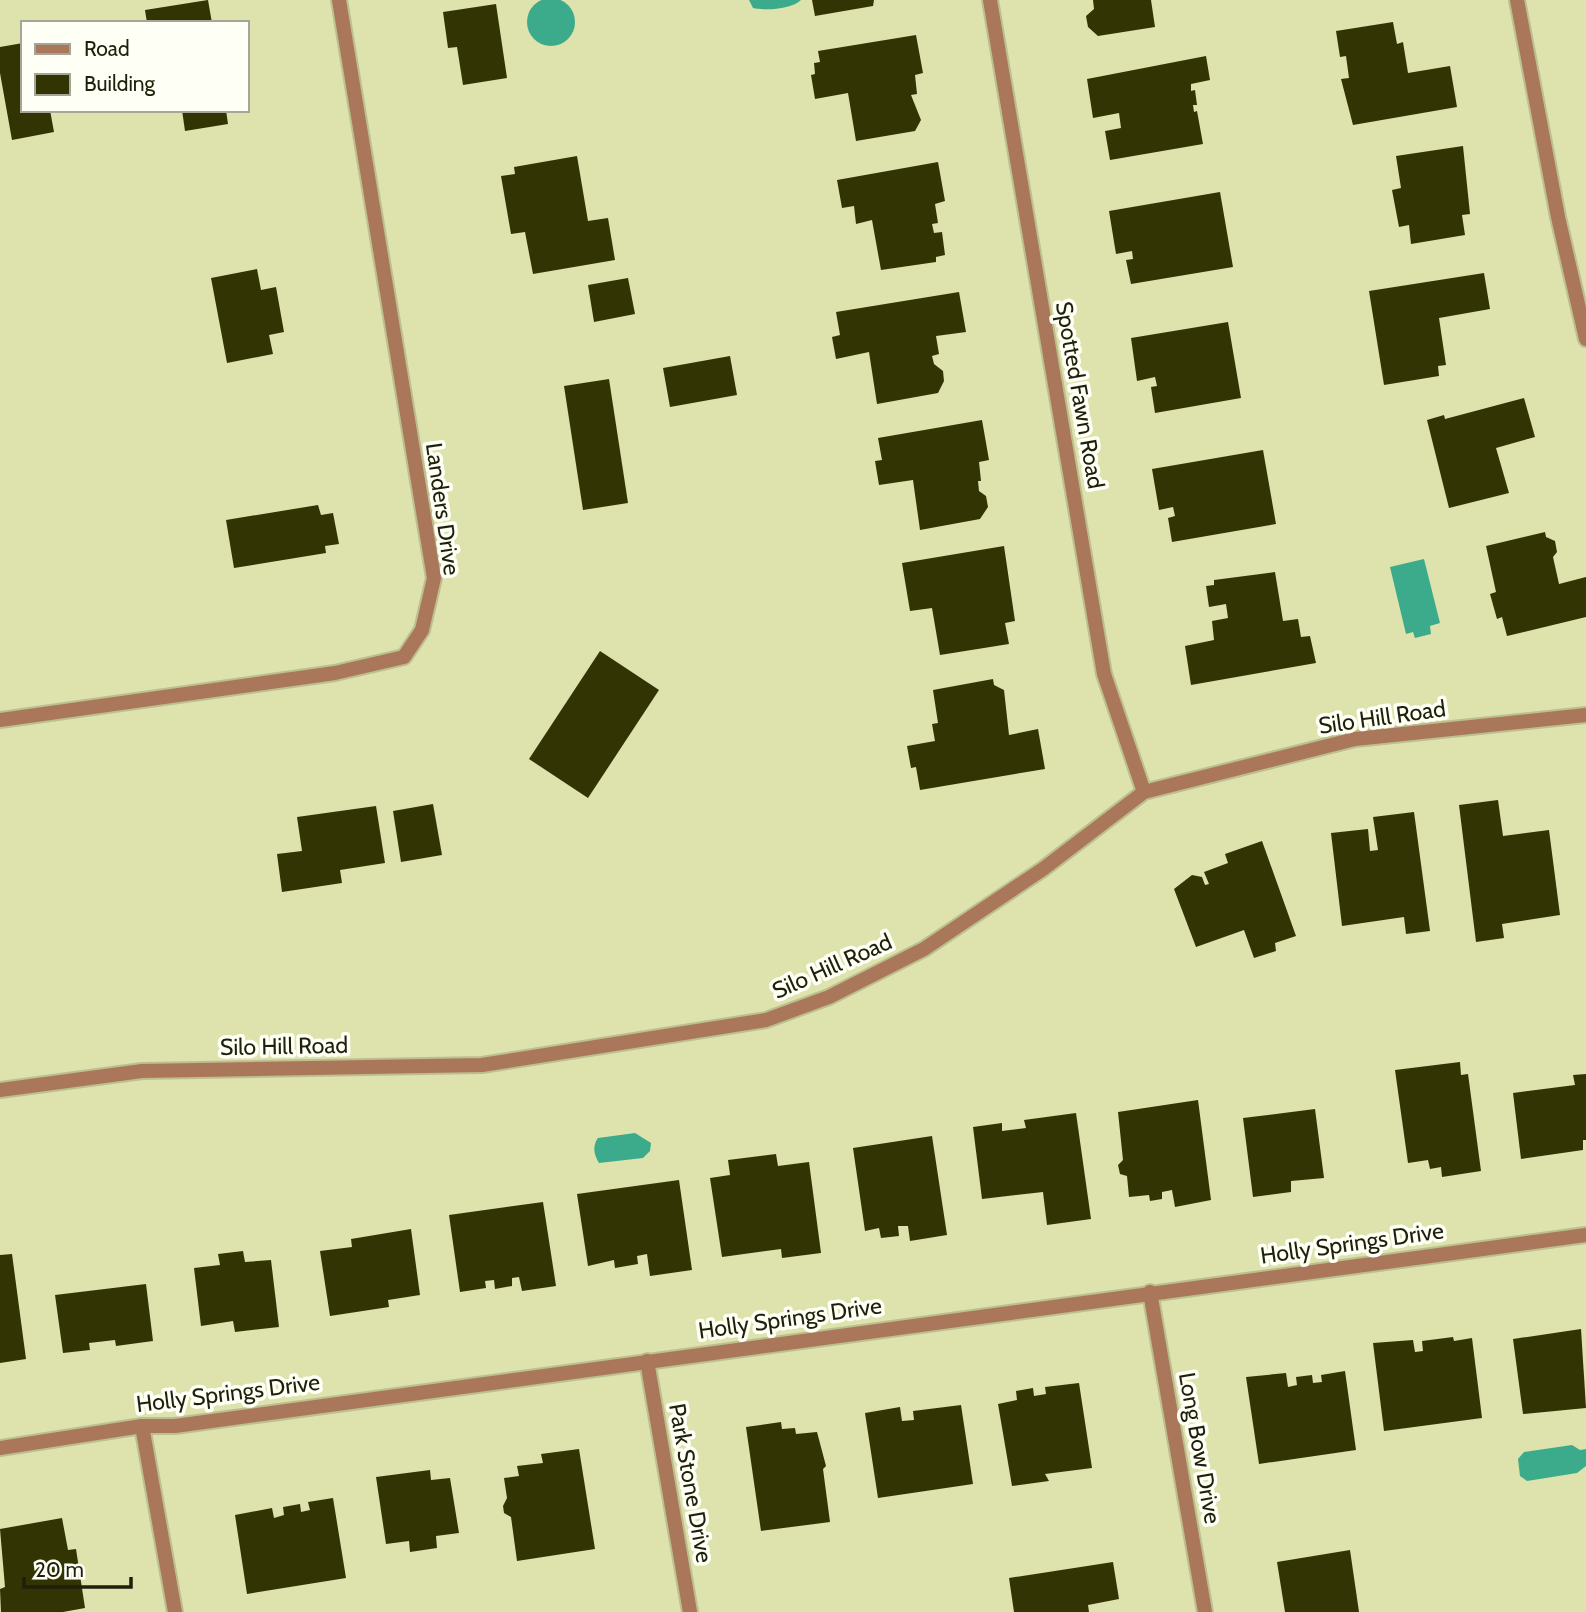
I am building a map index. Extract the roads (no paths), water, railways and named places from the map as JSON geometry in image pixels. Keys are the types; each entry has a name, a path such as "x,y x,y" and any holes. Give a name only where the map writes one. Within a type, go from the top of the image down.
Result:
{"street":[{"name":"Landers Drive","path":"0,720 335,673 404,657 422,630 434,578 339,0"},
{"name":"Spotted Fawn Road","path":"990,0 1104,674 1144,793"},
{"path":"1517,0 1558,217 1586,339"},
{"name":"Silo Hill Road","path":"0,1090 142,1071 482,1065 766,1020 829,998 924,949 1042,869 1144,793 1355,739 1586,715"},
{"name":"Holly Springs Drive","path":"0,1448 142,1426 175,1426 1586,1235"},
{"name":"Long Bow Drive","path":"1150,1293 1205,1612"},
{"name":"Park Stone Drive","path":"647,1361 690,1612"},
{"path":"142,1426 175,1612"}],"water":[{"path":"542,0 560,0 568,5 573,13 573,31 568,39 560,44 542,44 534,39 529,31 529,13 534,5"},
{"path":"749,0 801,0 785,7 765,9 753,8"},
{"path":"1424,559 1440,623 1430,626 1431,634 1415,638 1413,632 1406,634 1390,567"},
{"path":"635,1133 651,1143 650,1151 643,1158 599,1163 594,1150 598,1138"},
{"path":"1572,1445 1580,1450 1586,1449 1586,1466 1577,1473 1527,1481 1520,1476 1518,1459 1524,1452"}]}
